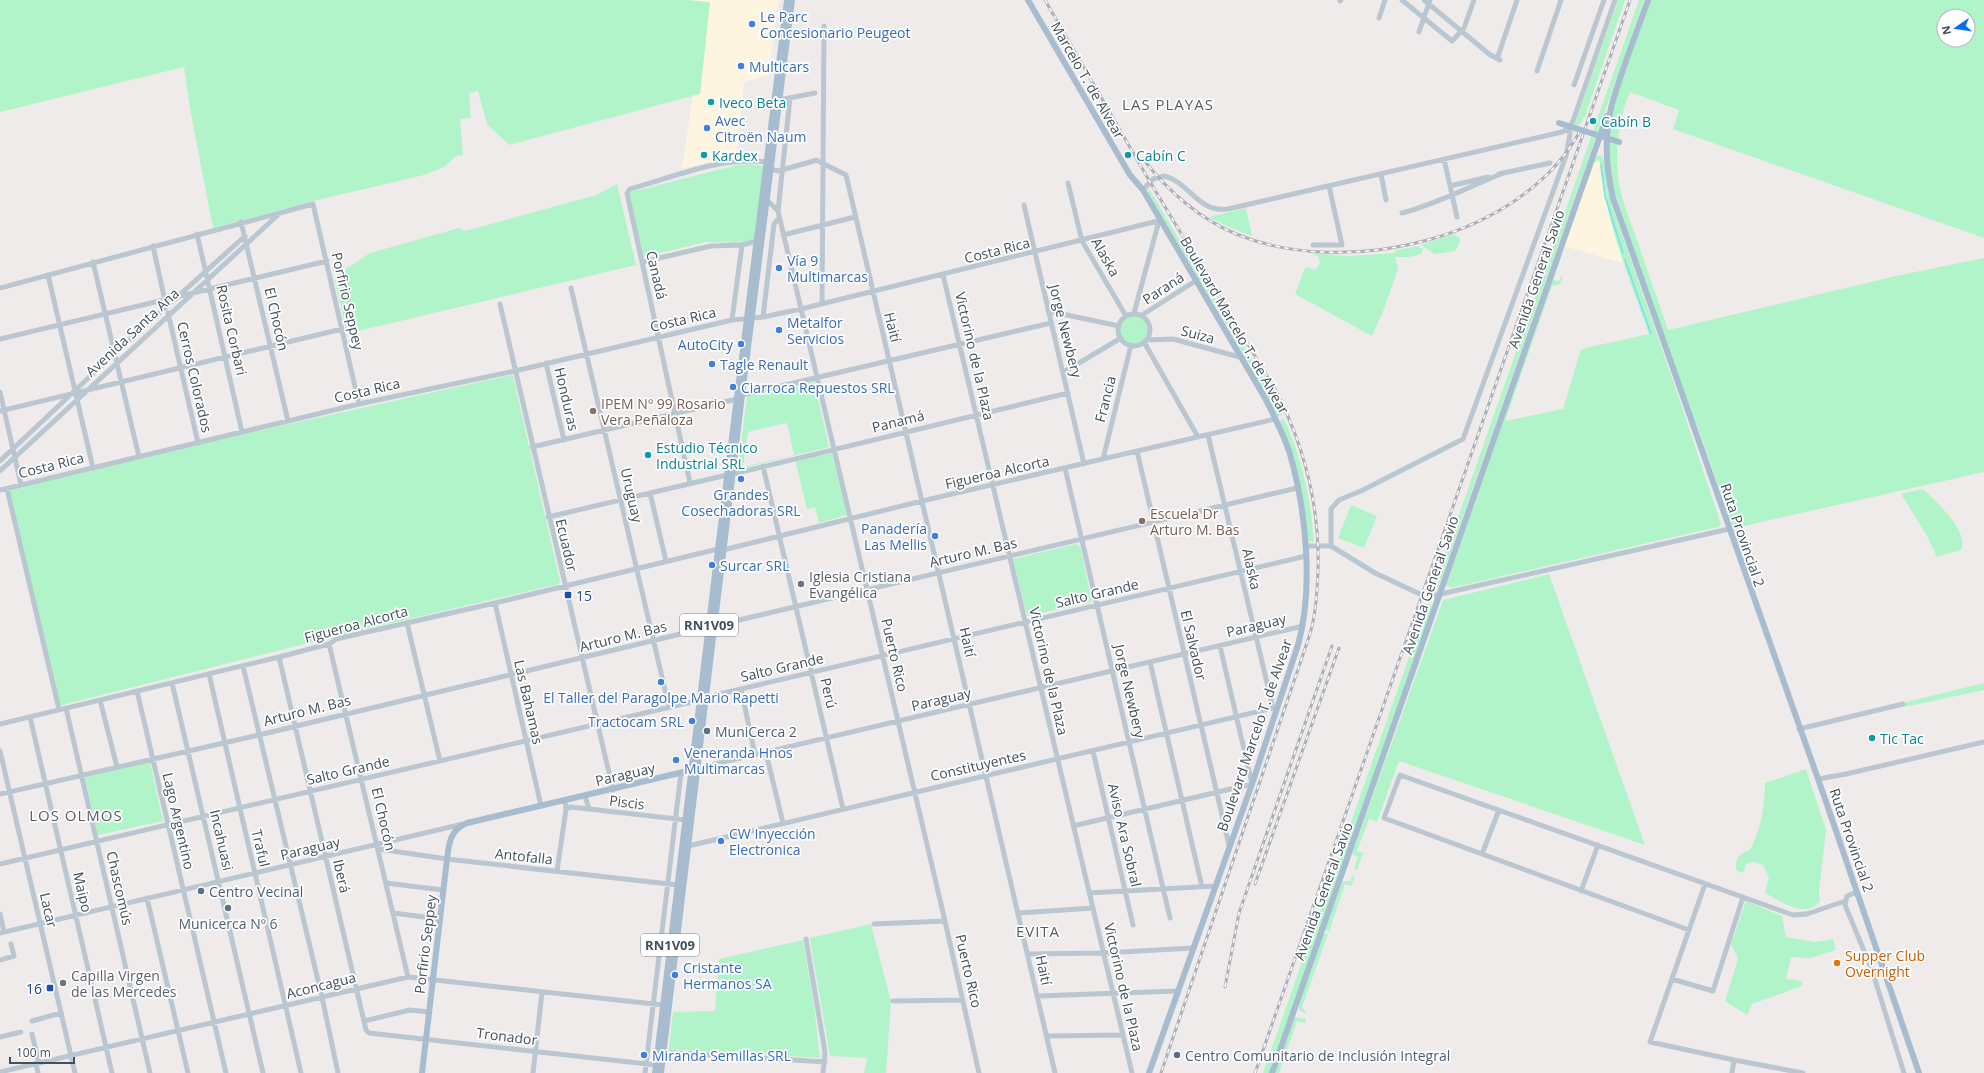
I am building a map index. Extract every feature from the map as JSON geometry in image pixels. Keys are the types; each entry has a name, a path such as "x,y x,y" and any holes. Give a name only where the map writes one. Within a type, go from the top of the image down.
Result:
{"main road":[{"name":"RN1V09","path":"750,319 767,162 787,0"},
{"name":"RN1V09","path":"655,1073 686,820 707,697 712,627 739,397 764,224 792,0"},
{"name":"Marcelo T. de Alvear","path":"1028,0 1130,175 1143,190"},
{"name":"Ruta Provincial 2","path":"1648,0 1612,105 1608,134 1608,158 1611,189 1619,218 1728,529 1818,779 1919,1073"},
{"name":"Avenida General Savio","path":"1272,1073 1592,157 1612,105"},
{"path":"1558,123 1619,142"},
{"path":"1592,157 1599,152 1604,153 1608,158"},
{"name":"Boulevard Marcelo T. de Alvear","path":"1143,190 1159,221 1197,280 1243,358 1275,419 1289,452 1297,488 1305,546 1307,586 1303,626 1252,784 1192,948 1149,1073"},
{"name":"RN1V09","path":"661,1073 688,846 700,700 712,627"},
{"name":"Paraguay","path":"464,824 612,790 695,769"},
{"name":"Porfirio Seppey","path":"422,1073 447,859 452,834 456,829 464,824"}],"street":[{"path":"1379,18 1385,0"},
{"path":"1402,0 1452,41 1461,31 1474,0"},
{"path":"1418,32 1427,1 1488,54 1498,59 1517,0"},
{"path":"1537,71 1561,0"},
{"path":"1574,85 1604,0"},
{"path":"1143,190 1157,177 1167,176 1206,206 1221,210 1562,132 1569,128 1575,117 1615,0"},
{"path":"822,304 824,26"},
{"path":"779,100 815,92"},
{"name":"Puerto Rico","path":"790,98 778,211 779,218 899,721 964,1000 979,1073"},
{"path":"1331,546 1331,509 1334,504 1339,500 1361,491 1462,440 1566,156 1570,134 1569,128"},
{"path":"1444,159 1457,218"},
{"name":"Canadá","path":"690,483 676,413 626,195 628,190 685,173 741,160 767,162"},
{"path":"771,169 778,171 783,170 815,160 823,165"},
{"path":"1450,186 1550,163"},
{"name":"Haití","path":"823,165 846,175 872,292 1019,913 1055,1073"},
{"path":"1381,174 1386,200"},
{"path":"1402,212 1421,208 1501,174"},
{"name":"Alaska","path":"1068,183 1082,241 1126,316"},
{"path":"1313,245 1342,245 1329,186"},
{"path":"767,200 778,211"},
{"name":"Porfirio Seppey","path":"282,211 313,204 359,404"},
{"name":"Jorge Newbery","path":"1024,205 1048,311 1064,372 1084,464"},
{"path":"0,288 282,211"},
{"name":"Avenida Santa Ana","path":"0,461 75,394 86,391 207,278 247,244 282,211"},
{"path":"783,235 855,217"},
{"path":"763,317 774,224 779,218"},
{"path":"1134,313 1159,221"},
{"name":"Costa Rica","path":"0,490 359,404 587,354 740,318 750,319 801,309 1035,253 1159,221"},
{"name":"El Chocón","path":"241,222 288,421"},
{"path":"764,224 774,224"},
{"name":"Rosita Corbari","path":"197,234 242,432"},
{"name":"Avenida Santa Ana","path":"0,471 15,458 115,353 245,236"},
{"path":"642,262 711,246 742,245 758,242"},
{"path":"732,320 742,245"},
{"name":"Cerros Colorados","path":"152,246 198,443"},
{"path":"0,339 255,280 327,261"},
{"path":"94,262 139,457"},
{"path":"48,275 93,468"},
{"name":"Victorino de la Plaza","path":"943,275 1132,1073"},
{"name":"Paraná","path":"1142,315 1197,280"},
{"name":"Uruguay","path":"571,288 669,707"},
{"name":"Ecuador","path":"500,304 612,790"},
{"path":"1048,311 1119,326"},
{"path":"1134,313 1142,315 1150,326 1150,335 1146,341 1138,345 1131,345 1121,338 1119,326 1126,316 1134,313"},
{"path":"532,447 1051,323"},
{"path":"86,391 342,329"},
{"path":"1064,372 1121,338"},
{"name":"Suiza","path":"1146,341 1173,340 1243,358"},
{"path":"1146,341 1198,437"},
{"name":"Francia","path":"1103,459 1131,345"},
{"name":"Honduras","path":"546,363 564,440"},
{"path":"0,392 2,411 21,485"},
{"name":"Panamá","path":"548,516 621,500 1068,393"},
{"path":"2,411 75,394"},
{"name":"Figueroa Alcorta","path":"0,724 279,657 329,644 336,639 495,603 636,568 721,550 851,518 1275,419"},
{"name":"Alaska","path":"1208,435 1240,572 1275,709"},
{"name":"El Salvador","path":"1137,451 1229,845"},
{"name":"Perú","path":"763,466 843,809"},
{"name":"Jorge Newbery","path":"1065,468 1170,918"},
{"name":"Arturo M. Bas","path":"0,794 259,735 424,694 582,659 796,606 1297,488"},
{"path":"7,489 59,710"},
{"path":"650,493 666,561"},
{"path":"1305,546 1331,546 1375,573 1428,596 1440,595 1728,529"},
{"name":"Salto Grande","path":"707,697 1306,556"},
{"name":"Las Bahamas","path":"495,603 541,806"},
{"path":"407,623 440,761"},
{"name":"Paraguay","path":"695,769 1303,626"},
{"name":"El Chocón","path":"329,644 363,780 408,977"},
{"path":"1073,826 1252,784 1220,646"},
{"name":"Iberá","path":"279,657 366,1030"},
{"path":"1150,662 1202,887"},
{"path":"243,666 322,997 338,1073"},
{"name":"Traful","path":"209,674 301,1073"},
{"name":"Incahuasi","path":"172,683 263,1073"},
{"path":"741,689 755,755"},
{"name":"Lago Argentino","path":"137,691 226,1073"},
{"path":"100,700 117,767"},
{"name":"Salto Grande","path":"0,864 700,700"},
{"path":"1799,729 1904,704"},
{"name":"Chascomús","path":"66,708 150,1073"},
{"name":"Constituyentes","path":"688,846 1166,733 1275,709"},
{"name":"Maipo","path":"30,717 112,1073"},
{"path":"1818,779 1846,774 1984,742"},
{"name":"Aviso Ara Sobral","path":"1092,751 1133,925"},
{"name":"Lacar","path":"0,752 75,1073"},
{"path":"766,753 783,823"},
{"path":"645,1073 681,773"},
{"path":"1689,930 1384,818 1400,776 1793,915 1800,916 1845,901"},
{"path":"585,796 589,809"},
{"path":"557,871 566,809 565,801"},
{"name":"Piscis","path":"566,809 571,807 675,820 686,820"},
{"path":"1482,854 1499,810"},
{"name":"Paraguay","path":"2,932 290,865 378,847 464,824"},
{"path":"1581,891 1598,845"},
{"name":"Antofalla","path":"378,847 447,859 678,885"},
{"path":"386,883 443,890"},
{"path":"1706,884 1650,1042 1803,1073"},
{"path":"1089,893 1215,886"},
{"path":"1857,892 1846,896 1846,909 1872,970 1904,1073"},
{"path":"1672,979 1713,991 1743,897"},
{"path":"147,898 188,1073"},
{"path":"1019,913 1093,908"},
{"path":"393,913 440,919"},
{"path":"0,914 2,932"},
{"path":"874,924 945,920"},
{"path":"806,939 825,1052 823,1073"},
{"path":"0,960 14,956 11,944"},
{"path":"1028,954 1104,953 1192,948"},
{"name":"Aconcagua","path":"0,1072 408,977 663,1005"},
{"path":"1038,996 1177,991"},
{"path":"533,1073 542,992"},
{"path":"893,1001 964,1000"},
{"path":"364,1021 410,1010 429,1012"},
{"path":"32,1021 61,1013"},
{"name":"Tronador","path":"366,1030 369,1033 656,1065"},
{"path":"0,1037 21,1032"},
{"path":"32,1034 38,1063 38,1073"},
{"path":"1047,1036 1123,1035"},
{"path":"663,1052 825,1062"},
{"path":"1732,1073 1734,1060"}],"shaded area":[{"path":"688,0 779,0 768,75 744,82 737,156 682,168 693,95 700,94 710,3"},
{"path":"1598,160 1600,163 1603,190 1615,235 1625,264 1564,246 1594,163"}],"green space":[{"path":"0,0 688,0 710,2 700,94 509,145 487,124 478,91 469,93 471,118 460,119 463,155 456,156 444,167 424,175 313,201 213,228 190,109 184,67 0,112"},
{"path":"1618,0 1625,0 1585,116 1574,134 1573,129"},
{"path":"1639,0 1644,0 1439,585 1432,592"},
{"path":"1650,0 1984,0 1984,238 1673,129 1679,110 1630,92 1623,112 1619,133 1617,165 1619,184 1623,200 1668,330 1896,276 1984,258 1984,472 1739,527 1739,529 1734,530 1697,425 1684,396 1614,190 1609,140 1611,123 1622,76"},
{"path":"1601,155 1605,162 1613,208 1721,524 1718,527 1451,588 1446,585 1561,253 1562,254 1553,280 1559,281 1561,276 1563,276 1560,284 1552,286 1505,421 1563,409 1581,349 1649,334 1619,250 1607,207 1600,163 1598,160 1594,163 1564,246 1595,157"},
{"path":"749,164 764,166 756,239 742,243 706,242 643,257 629,194 631,192 737,165"},
{"path":"617,184 636,265 350,333 346,330 334,277 370,253 459,228 465,231 596,195"},
{"path":"1149,189 1264,380 1282,415 1277,417 1250,365 1149,195"},
{"path":"1246,208 1252,236 1226,226 1209,217"},
{"path":"1454,234 1460,238 1455,251 1435,254 1422,246 1423,244"},
{"path":"1418,246 1423,249 1421,254 1409,257 1395,257 1398,269 1384,309 1372,336 1295,294 1305,268 1308,267 1315,270 1320,263 1318,256 1312,253 1348,256 1394,253 1396,250"},
{"path":"1134,316 1144,320 1148,330 1144,340 1134,344 1124,340 1120,330 1124,320"},
{"path":"511,375 513,376 560,581 559,584 336,636 58,706 8,490 199,444"},
{"path":"814,381 829,447 740,469 738,468 747,396","holes":["787,423 794,455 743,467 748,432"]},
{"path":"1284,419 1296,449 1305,479 1311,510 1314,542 1308,541 1303,506 1280,421"},
{"path":"832,453 847,515 819,523 815,507 807,509 795,460"},
{"path":"1923,489 1950,517 1961,534 1961,550 1937,557 1927,536 1901,494"},
{"path":"1351,505 1377,516 1364,548 1338,538"},
{"path":"1076,544 1080,546 1092,602 1027,616 1013,559"},
{"path":"1549,574 1645,845 1399,761 1377,822 1369,819 1357,851 1363,853 1357,870 1354,869 1358,857 1352,854 1443,600"},
{"path":"1428,603 1433,608 1269,1073 1263,1073"},
{"path":"1984,683 1984,690 1905,707 1904,705 1906,702"},
{"path":"150,762 163,821 98,835 85,777"},
{"path":"1806,769 1826,830 1819,891 1820,901 1808,909 1800,909 1785,904 1765,893 1769,877 1763,865 1754,862 1746,864 1743,873 1736,870 1736,866 1738,857 1750,850 1760,825 1764,802 1765,783"},
{"path":"1353,875 1355,876 1351,886 1345,884 1329,932 1325,930 1343,881 1350,881"},
{"path":"1746,901 1782,916 1786,937 1815,942 1833,939 1836,950 1811,958 1791,957 1786,979 1802,981 1802,986 1752,1004 1747,1015 1725,1001 1738,959 1731,944"},
{"path":"871,924 891,1002 886,1073 864,1073 867,1058 830,1056 810,938"},
{"path":"1324,933 1328,934 1302,1007 1308,1015 1299,1010 1299,1005"},
{"path":"803,940 814,1005 820,1058 669,1049 673,1012 715,1011 719,959"},
{"path":"1294,1017 1306,1019 1305,1023 1297,1021 1279,1073 1274,1073"}],"waterway":[{"path":"1601,165 1605,196 1623,253"},
{"path":"1625,260 1651,334"}],"railway":[{"path":"1045,0 1150,182 1275,389 1286,411 1302,455 1313,500 1316,523 1318,571 1315,611 1310,634 1161,1073"},
{"path":"1255,1073 1630,0"},
{"path":"1143,159 1173,193 1196,212 1236,234 1280,247 1327,252 1377,250 1427,240 1474,223 1517,199 1553,169 1580,131"},
{"path":"1225,987 1239,913 1332,646"},
{"path":"1255,884 1339,648"}],"place":[{"name":"Le Parc Concesionario Peugeot","path":"752,24"},
{"name":"Multicars","path":"741,66"},
{"name":"Iveco Beta","path":"711,102"},
{"name":"Cabín B","path":"1593,121"},
{"name":"Avec Citroën Naum","path":"707,128"},
{"name":"Kardex","path":"704,155"},
{"name":"Cabín C","path":"1128,155"},
{"name":"Vía 9 Multimarcas","path":"779,268"},
{"name":"Metalfor Servicios","path":"779,330"},
{"name":"AutoCity","path":"741,344"},
{"name":"Tagle Renault","path":"712,364"},
{"name":"Ciarroca Repuestos SRL","path":"733,387"},
{"name":"IPEM Nº 99 Rosario Vera Peñaloza","path":"593,411"},
{"name":"Estudio Técnico Industrial SRL","path":"648,455"},
{"name":"Grandes Cosechadoras SRL","path":"741,479"},
{"name":"Escuela Dr Arturo M. Bas","path":"1142,521"},
{"name":"Panadería Las Mellis","path":"935,536"},
{"name":"Surcar SRL","path":"712,565"},
{"name":"Iglesia Cristiana Evangélica","path":"801,584"},
{"name":"15","path":"568,595"},
{"name":"El Taller del Paragolpe Mario Rapetti","path":"661,682"},
{"name":"Tractocam SRL","path":"692,721"},
{"name":"MuniCerca 2","path":"707,731"},
{"name":"Tic Tac","path":"1872,738"},
{"name":"Veneranda Hnos Multimarcas","path":"676,760"},
{"name":"CW Inyección Electronica","path":"721,841"},
{"name":"Centro Vecinal","path":"201,891"},
{"name":"Municerca Nº 6","path":"228,908"},
{"name":"Supper Club Overnight","path":"1837,963"},
{"name":"Cristante Hermanos SA","path":"675,975"},
{"name":"Capilla Virgen de las Mercedes","path":"63,983"},
{"name":"16","path":"50,988"},
{"name":"Miranda Semillas SRL","path":"644,1055"},
{"name":"Centro Comunitario de Inclusión Integral","path":"1177,1055"}],"district":[{"name":"LAS PLAYAS","path":"1168,104"},
{"name":"LOS OLMOS","path":"76,815"},
{"name":"EVITA","path":"1038,931"}]}
